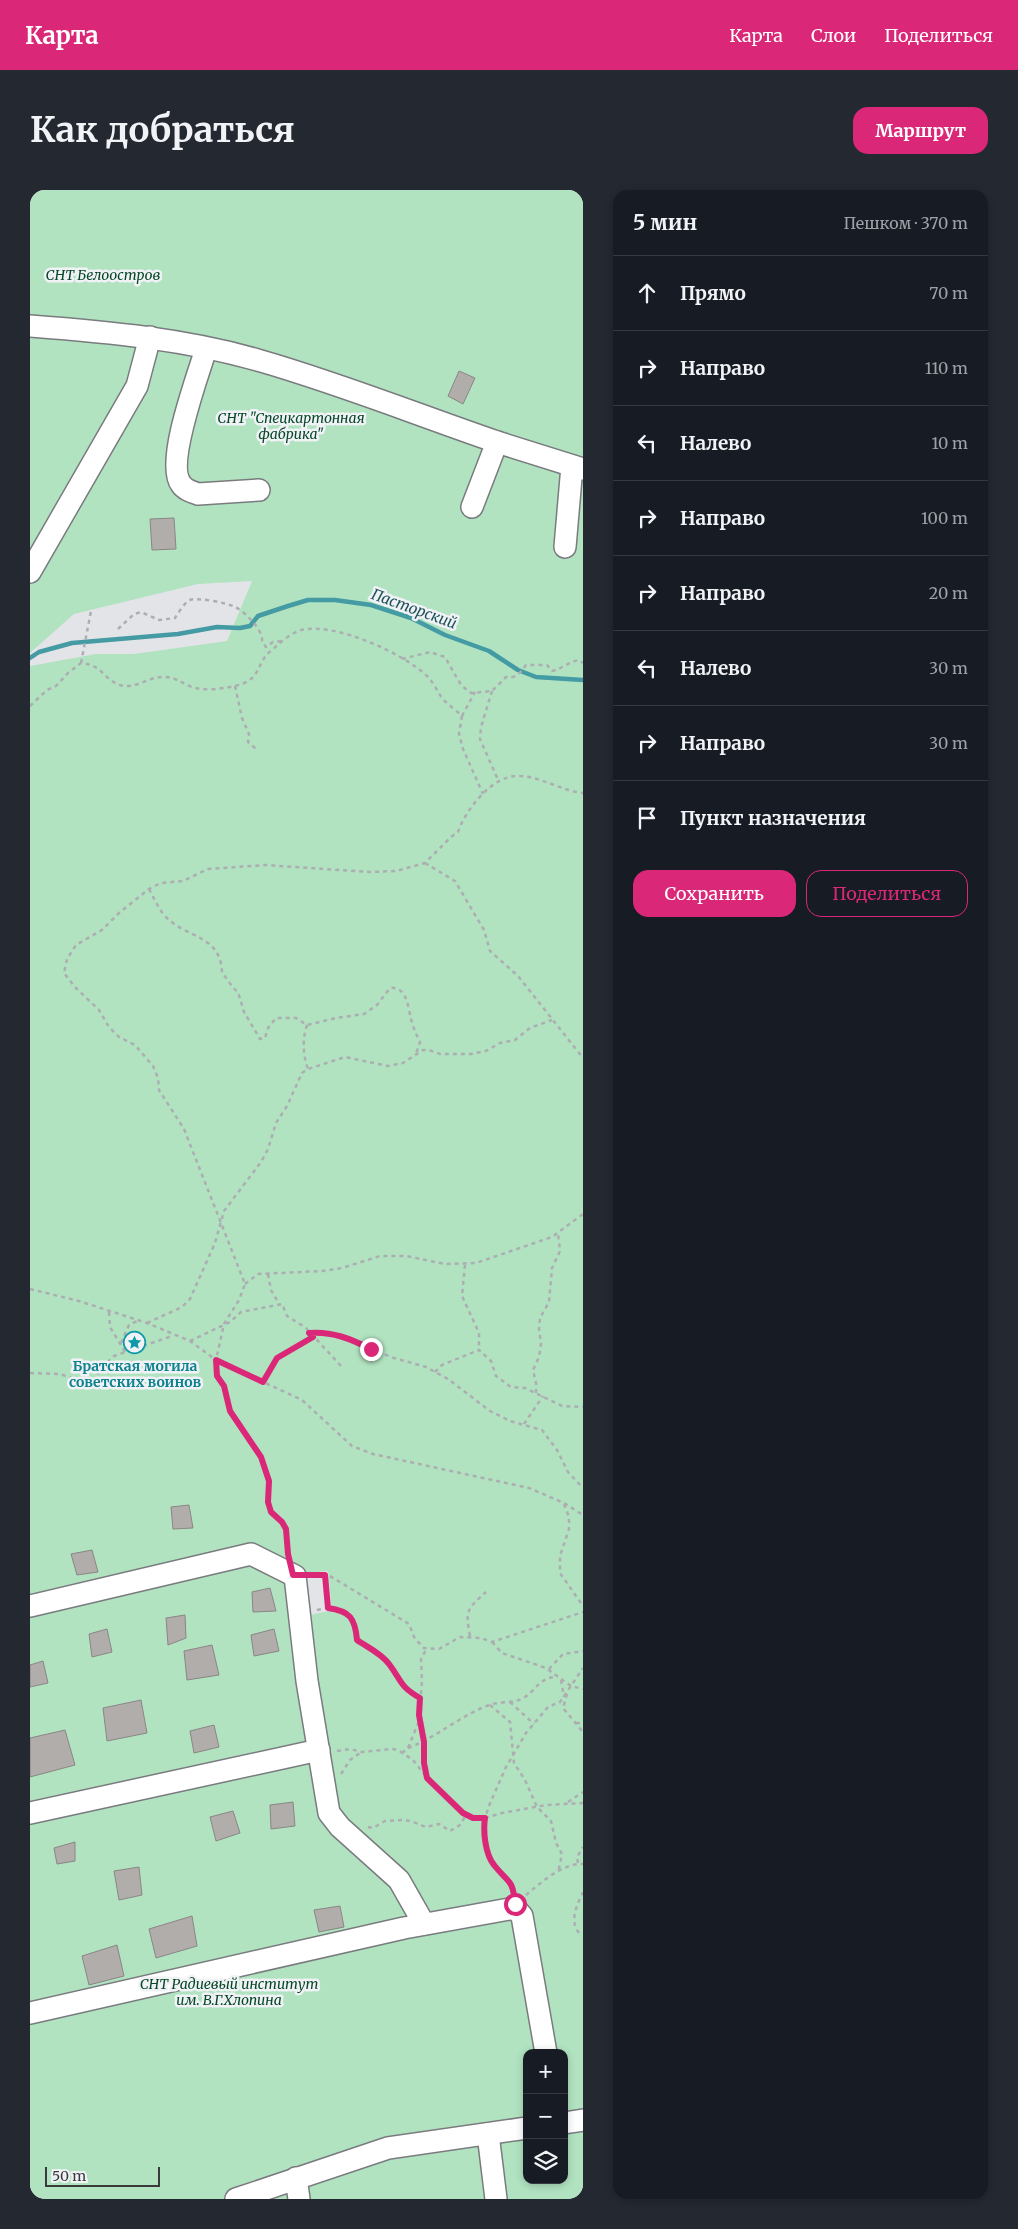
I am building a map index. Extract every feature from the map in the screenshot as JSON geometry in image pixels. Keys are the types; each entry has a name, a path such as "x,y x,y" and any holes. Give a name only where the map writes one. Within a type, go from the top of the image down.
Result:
{"street":[{"path":"30,326 150,337 259,360 336,384 497,442 578,467 565,547"},
{"path":"30,572 137,386 150,337"},
{"path":"206,349 178,444 177,474 180,484 189,491 198,494 259,490"},
{"path":"472,507 497,442"},
{"path":"30,1606 251,1554 294,1575 307,1681 329,1813 340,1827 398,1880 424,1924"},
{"path":"30,1813 319,1750"},
{"path":"30,2012 424,1924 515,1906 522,1916 545,2049"},
{"path":"568,2122 583,2120"},
{"path":"236,2199 297,2189 388,2148 523,2129"},
{"path":"488,2134 496,2199"}],"path":[{"path":"118,629 134,614 141,612 159,620 175,618 186,602 199,599 234,606 260,629 263,636 262,641 266,647 274,642 283,641"},
{"path":"81,664 85,634 91,611"},
{"path":"30,706 46,690 56,686 68,673 81,664 98,668 113,681 129,686 163,676 176,678 194,687 206,689 241,685 255,676 266,654 300,630 339,631 402,659 427,676 442,698 462,716"},
{"path":"402,659 430,652 446,657 461,685 471,693 492,691"},
{"path":"499,782 480,739 481,727 492,691 500,681 520,673 526,665 548,665 552,671 570,662 579,660 583,663"},
{"path":"235,686 242,718 249,734 248,742 256,749"},
{"path":"475,692 462,716 459,734 462,748 471,764 476,782 483,794"},
{"path":"245,1284 184,1129 159,1090 158,1078 153,1066 135,1046 119,1037 109,1027 99,1010 74,987 64,972 67,959 76,945 102,930 119,913 149,889 161,883 183,881 208,869 266,865 369,872 396,871 425,863 458,832 462,820 490,786 518,775 583,793"},
{"path":"425,863 455,881 484,930 490,951 518,976 583,1058"},
{"path":"149,889 164,916 177,926 208,942 219,955 222,973 233,989 238,992 244,1012 260,1039 265,1038 268,1028 276,1018 296,1018 306,1026"},
{"path":"306,1026 336,1018 364,1014 377,1005 390,988 395,987 400,989 407,1001 410,1018 420,1042 415,1055"},
{"path":"147,1324 182,1307 190,1299 215,1243 224,1211 261,1162 268,1149 276,1123 288,1106 302,1073 308,1069 345,1056 388,1066 403,1062 423,1050 440,1054 471,1054 486,1051 500,1043 515,1040 530,1028 552,1020"},
{"path":"306,1026 304,1055 308,1069"},
{"path":"583,1214 552,1237 476,1263 465,1265 446,1264 406,1256 380,1256 342,1268 323,1271 258,1274 245,1284 239,1300 224,1324 216,1360 217,1376 224,1386 230,1411 261,1457 269,1481 268,1502 271,1512 282,1522 286,1529 288,1554 294,1575 330,1576 409,1624 416,1639 424,1648 439,1649 460,1637 470,1636 492,1642 502,1653 549,1669 572,1686 583,1689"},
{"path":"536,1393 533,1370 539,1357 541,1344 540,1318 549,1302 552,1268 560,1251 558,1233"},
{"path":"465,1265 462,1296 479,1333 479,1350 491,1361 496,1376 512,1388 525,1388 562,1406 583,1407"},
{"path":"268,1274 271,1290 279,1304 282,1304 288,1316 306,1328 342,1367"},
{"path":"30,1289 147,1324 173,1336 190,1341 216,1360 302,1400 352,1446 373,1454 529,1488 564,1503 583,1516"},
{"path":"190,1341 230,1322 241,1312 279,1304"},
{"path":"109,1312 110,1327 125,1352"},
{"path":"121,1345 124,1332 129,1325 137,1321"},
{"path":"309,1333 325,1332 334,1334 435,1372 461,1388 490,1411 510,1421 542,1430 558,1450 568,1472 583,1488"},
{"path":"30,1373 60,1374 83,1382 90,1381 95,1379 101,1368 114,1356 173,1336"},
{"path":"263,1382 277,1358 313,1337"},
{"path":"435,1372 442,1365 479,1350"},
{"path":"524,1425 543,1396"},
{"path":"564,1503 569,1517 569,1529 560,1556 560,1573 583,1606"},
{"path":"325,1575 328,1608"},
{"path":"470,1636 467,1619 470,1606 486,1592"},
{"path":"300,1613 328,1608 343,1610 354,1620 357,1640 378,1653 389,1664 403,1687 420,1698"},
{"path":"492,1642 583,1612"},
{"path":"408,1748 419,1721 422,1681 421,1659 427,1648"},
{"path":"549,1669 563,1654 583,1651"},
{"path":"515,1906 512,1883 492,1863 486,1842 485,1818 506,1767 522,1739 548,1708 560,1702 583,1668"},
{"path":"402,1753 408,1748 424,1742 463,1716 490,1705 523,1699 538,1683 549,1677 558,1676"},
{"path":"561,1679 564,1697"},
{"path":"575,1680 578,1689"},
{"path":"567,1692 563,1708 583,1732"},
{"path":"510,1702 534,1724"},
{"path":"490,1705 510,1722 514,1763 525,1780 537,1807 551,1820 556,1843 562,1854 558,1873"},
{"path":"419,1715 424,1742 424,1763 427,1778"},
{"path":"576,1723 583,1723"},
{"path":"319,1750 330,1752 350,1749 362,1752 392,1749 402,1753 413,1760 427,1778 466,1815 473,1818 485,1818 537,1807 583,1803"},
{"path":"324,1783 338,1777 350,1760 362,1752"},
{"path":"567,1803 583,1792"},
{"path":"340,1827 345,1830 354,1830 364,1827 372,1828 385,1821 411,1821 426,1827 439,1824 450,1831 460,1826 466,1815"},
{"path":"578,1863 577,1856 583,1847"},
{"path":"515,1906 542,1880 571,1865 583,1864"},
{"path":"579,1933 573,1917 583,1892"}],"green space":[{"path":"30,190 583,190 583,2199 30,2199 30,666 96,654 134,654 227,641 252,581 198,584 74,614 30,653","holes":["328,1571 332,1610 302,1617 294,1574"]}],"building":[{"path":"459,371 475,378 463,404 448,396"},
{"path":"174,518 176,549 152,550 150,519"},
{"path":"189,1505 193,1528 173,1529 171,1507"},
{"path":"92,1550 98,1572 77,1575 71,1554"},
{"path":"270,1588 276,1611 253,1612 252,1592"},
{"path":"185,1615 186,1638 168,1645 166,1618"},
{"path":"107,1629 112,1652 92,1657 89,1634"},
{"path":"274,1629 279,1651 254,1656 251,1635"},
{"path":"212,1645 219,1675 187,1680 184,1651"},
{"path":"43,1661 48,1683 30,1687 30,1665"},
{"path":"141,1700 147,1733 107,1741 103,1708"},
{"path":"214,1725 219,1747 194,1753 190,1731"},
{"path":"65,1730 75,1765 30,1777 30,1738"},
{"path":"293,1802 295,1826 271,1829 270,1805"},
{"path":"233,1811 240,1833 216,1841 210,1817"},
{"path":"75,1842 75,1861 57,1864 54,1848"},
{"path":"139,1867 142,1895 119,1900 114,1871"},
{"path":"340,1906 344,1927 319,1932 314,1910"},
{"path":"192,1916 197,1946 156,1958 149,1929"},
{"path":"117,1945 124,1976 89,1985 82,1956"}],"waterway":[{"name":"Пасторский","path":"30,658 39,652 72,643 178,634 217,627 240,628 250,626 258,616 308,600 335,600 371,605 411,618 445,635 489,651 518,670 536,677 583,680"}],"place":[{"name":"Братская могила советских воинов","path":"135,1343"}],"route":[{"path":"371,1349 358,1342 334,1334 325,1332 309,1333 313,1337 277,1358 263,1382 216,1360 217,1376 224,1386 230,1411 261,1457 269,1481 268,1502 271,1512 282,1522 286,1529 288,1554 293,1575 325,1575 328,1608 343,1610 354,1620 357,1640 378,1653 389,1664 403,1687 420,1698 419,1715 424,1742 424,1763 427,1778 463,1813 473,1818 485,1818 486,1842 492,1863 512,1883 515,1904"}],"park label":[{"name":"СНТ Белоостров","path":"103,275"},
{"name":"СНТ \"Спецкартонная фабрика\"","path":"291,426"},
{"name":"СНТ Радиевый институт им. В.Г.Хлопина","path":"229,1992"}]}
